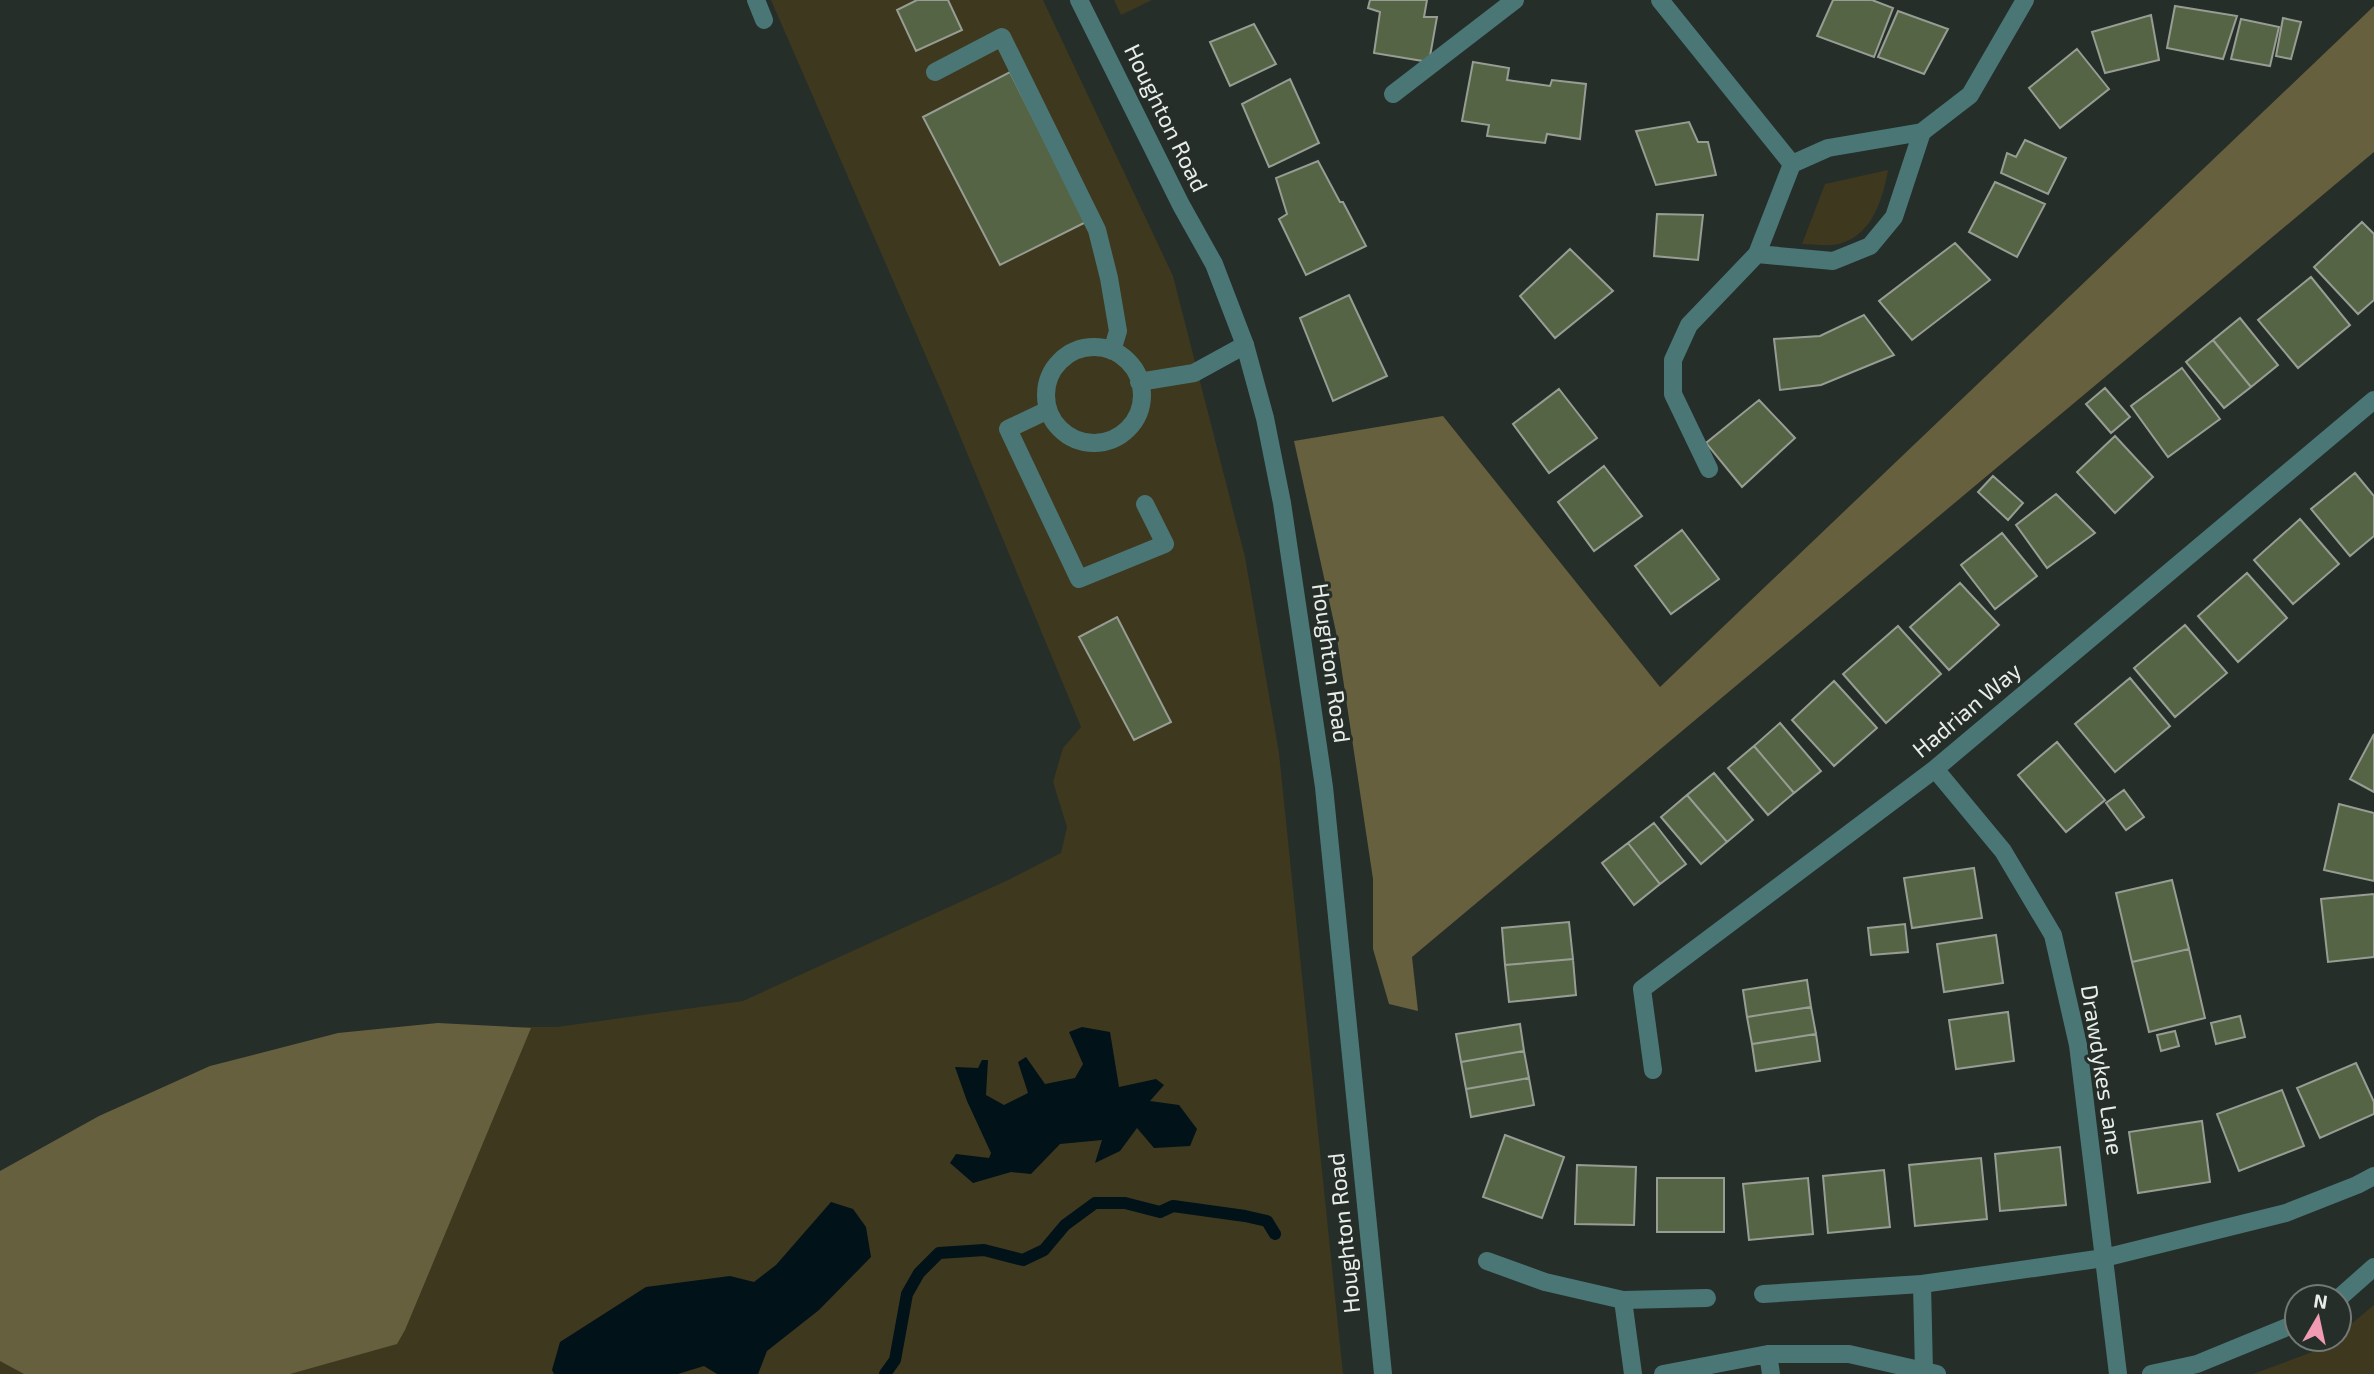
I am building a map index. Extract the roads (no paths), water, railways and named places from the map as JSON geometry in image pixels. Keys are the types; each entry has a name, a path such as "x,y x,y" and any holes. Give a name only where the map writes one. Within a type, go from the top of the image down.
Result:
{"street":[{"path":"756,0 764,20"},
{"name":"Houghton Road","path":"1079,0 1181,205 1214,264 1245,345 1265,418 1282,503 1324,787 1383,1374"},
{"path":"1393,94 1515,0"},
{"path":"1660,0 1792,164"},
{"path":"1709,469 1673,394 1673,360 1689,325 1758,254 1792,164 1828,148 1922,132 1969,95 2025,0"},
{"path":"935,72 1002,37 1097,230 1118,331 1112,351"},
{"path":"1758,254 1833,261 1870,246 1894,217 1922,132"},
{"path":"1139,382 1194,373 1245,345"},
{"path":"1102,347 1112,351 1129,362 1139,382 1141,405 1135,419 1125,431 1112,439 1082,442 1068,435 1056,424 1048,410 1046,393 1049,378 1057,364 1070,353 1085,348 1102,347"},
{"name":"Hadrian Way","path":"1653,1070 1642,989 1935,769 2374,400"},
{"path":"1048,410 1008,429 1079,579 1165,544 1145,503"},
{"name":"Drawdykes Lane","path":"1935,769 2003,851 2053,935 2078,1045 2118,1374"},
{"path":"1763,1294 1922,1284 2104,1258 2286,1213 2374,1176"},
{"path":"1488,1261 1545,1282 1623,1300 1707,1298"},
{"path":"2353,1285 2374,1266"},
{"path":"1663,1374 1768,1354 1849,1354 1931,1373 1922,1284"},
{"path":"1623,1300 1633,1374"},
{"path":"2151,1374 2197,1364 2283,1329"},
{"path":"1768,1354 1771,1374"}],"waterway":[{"path":"885,1374 895,1360 907,1294 919,1273 939,1253 984,1250 1023,1260 1044,1250 1065,1225 1095,1203 1125,1203 1160,1212 1173,1206 1245,1216 1267,1221 1275,1234"}]}
